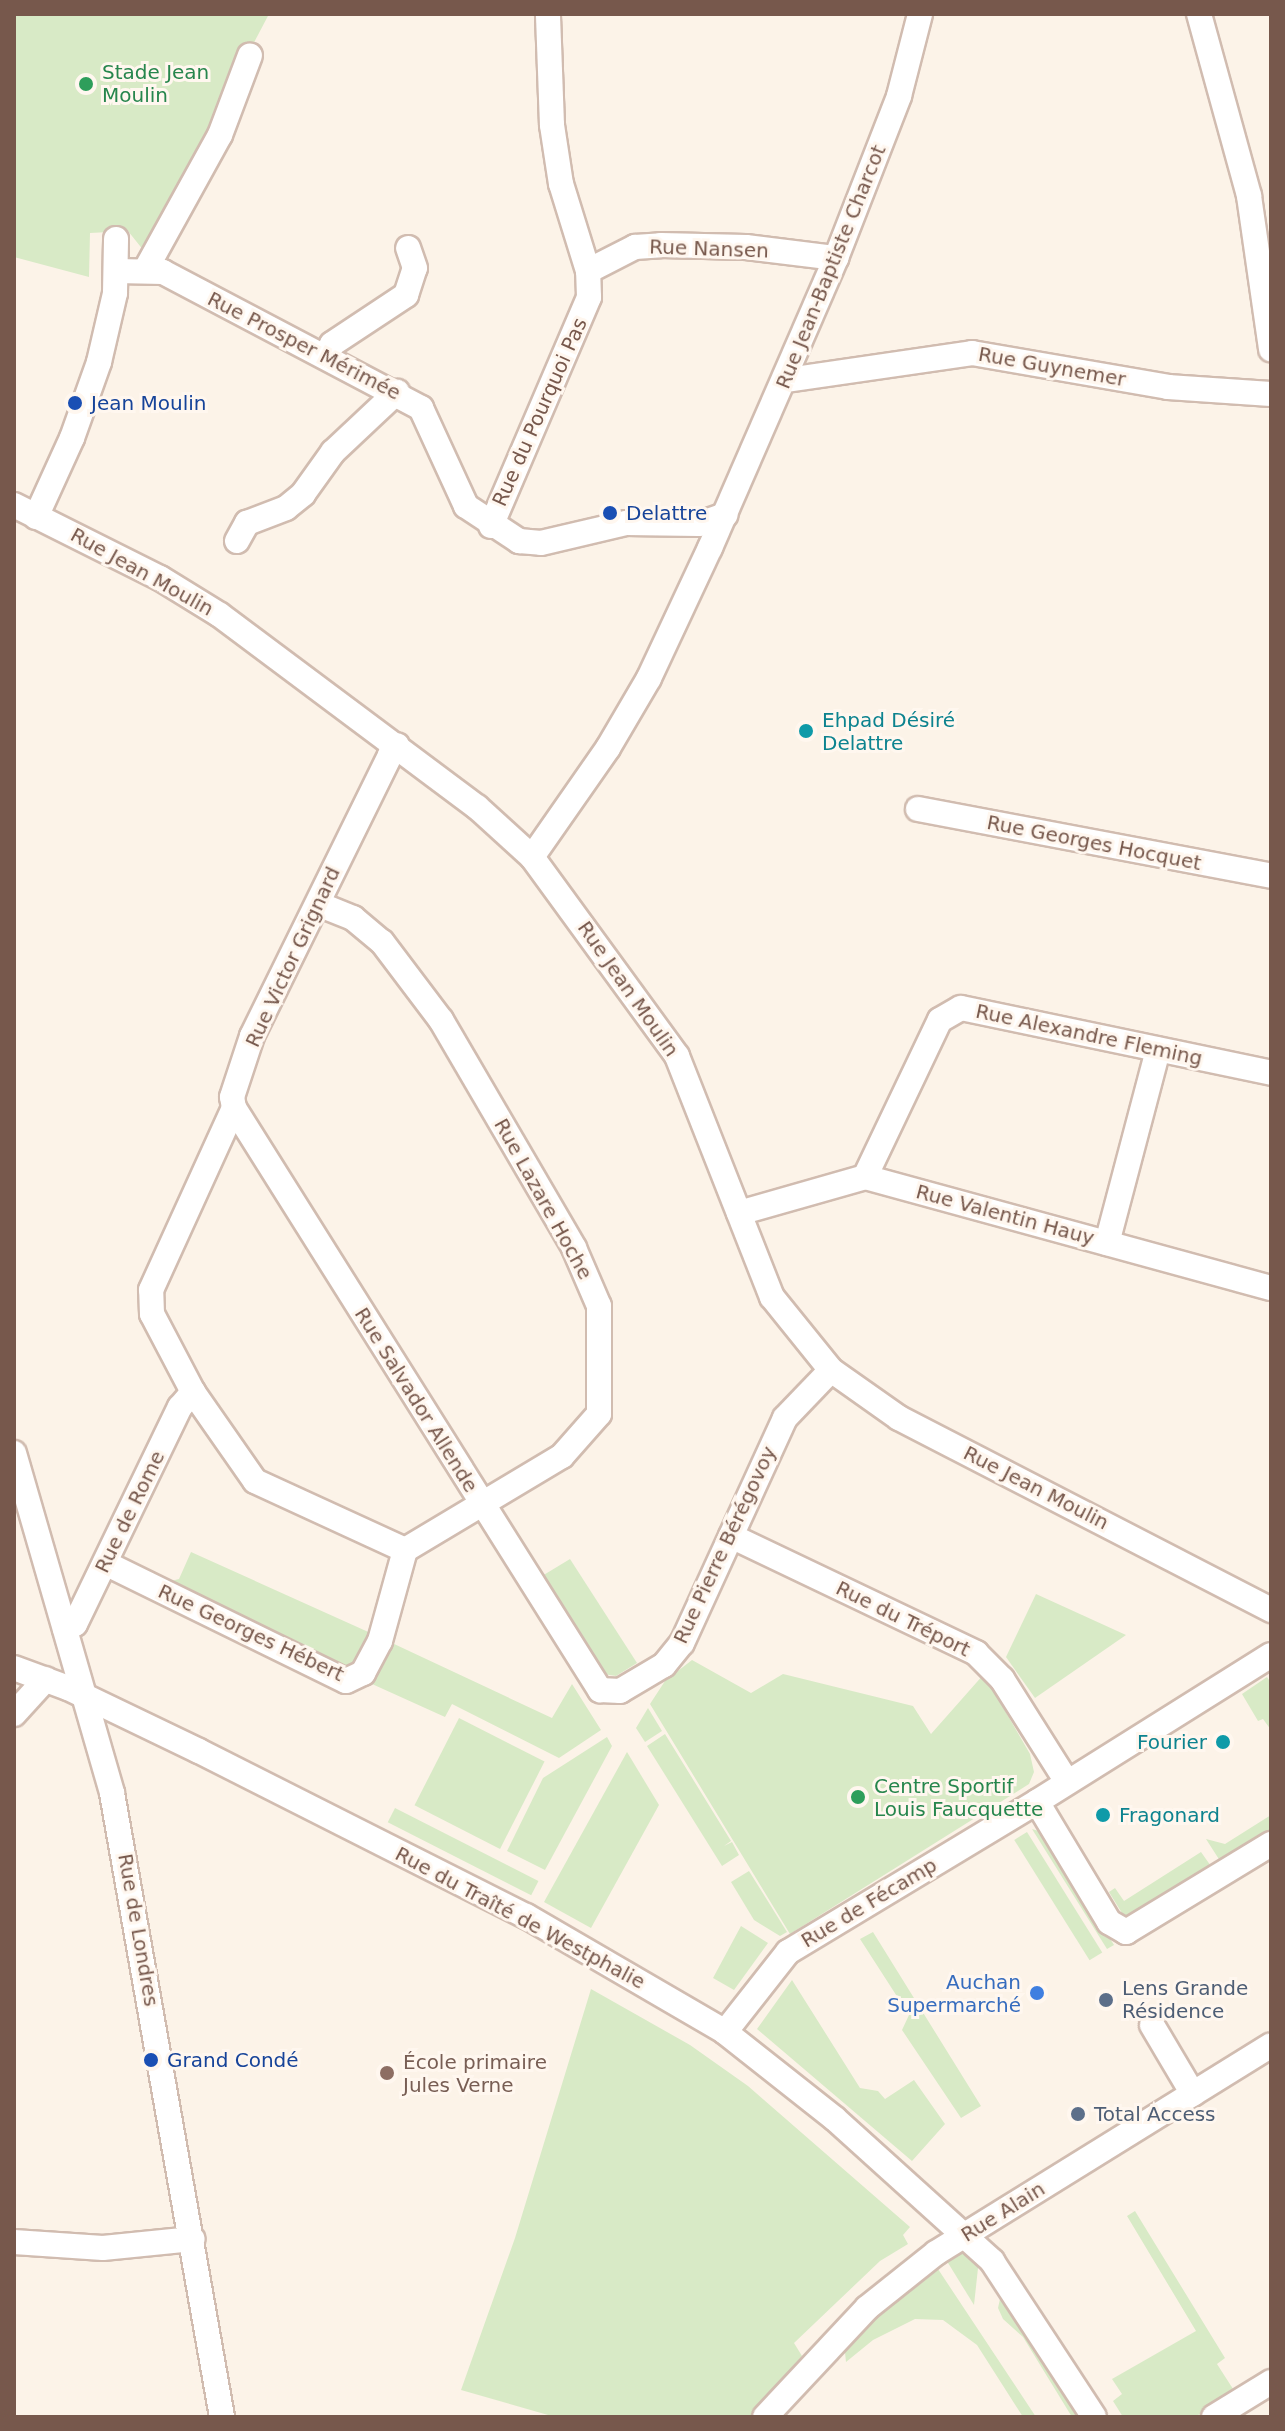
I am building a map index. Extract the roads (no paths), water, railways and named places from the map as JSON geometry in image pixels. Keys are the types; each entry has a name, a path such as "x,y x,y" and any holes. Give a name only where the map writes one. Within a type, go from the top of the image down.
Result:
{"street":[{"name":"Rue du Pourquoi Pas","path":"491,526 583,317 588,271 559,169 548,14"},
{"name":"Rue Jean-Baptiste Charcot","path":"532,857 608,748 649,678 725,515 787,380 836,258 899,96 920,14"},
{"path":"1199,14 1249,196 1271,349"},
{"path":"146,269 220,135 250,55"},
{"path":"36,517 89,395 117,271 116,239"},
{"name":"Rue Nansen","path":"588,271 635,247 661,245 746,247 836,258"},
{"path":"326,357 332,344 406,295 415,268 408,248"},
{"name":"Rue Prosper Mérimée","path":"117,271 146,269 163,272 397,392 429,418 461,496 473,515 491,526"},
{"name":"Rue Guynemer","path":"787,380 972,353 1168,387 1271,394"},
{"path":"237,541 247,523 286,508 303,494 333,452 397,392"},
{"name":"Rue Jean Moulin","path":"14,505 196,600 397,745 532,857 677,1056 772,1297 831,1370 899,1418 1271,1610"},
{"path":"491,526 529,543 626,523 699,524 725,515"},
{"name":"Rue Victor Grignard","path":"193,1392 152,1314 151,1290 234,1108 232,1097 252,1036 397,745"},
{"name":"Rue Georges Hocquet","path":"918,809 1271,876"},
{"name":"Rue Lazare Hoche","path":"318,904 353,918 382,942 441,1020 574,1248 599,1306 599,1414 562,1456 479,1501"},
{"name":"Rue Alexandre Fleming","path":"865,1177 940,1020 961,1008 1271,1073"},
{"path":"1107,1243 1158,1050"},
{"name":"Rue Salvador Allende","path":"234,1108 600,1690"},
{"path":"739,1213 865,1177"},
{"name":"Rue Valentin Hauy","path":"865,1177 1271,1288"},
{"name":"Rue Pierre Bérégovoy","path":"600,1690 620,1691 664,1665 682,1643 785,1418 831,1370"},
{"path":"193,1392 255,1481 405,1550 479,1501"},
{"name":"Rue de Rome","path":"65,1629 75,1624 180,1407 193,1392"},
{"name":"Rue de Londres","path":"14,1453 112,1793 222,2417"},
{"name":"Rue du Tréport","path":"731,1536 976,1653 1002,1679 1067,1782"},
{"name":"Rue Georges Hébert","path":"105,1563 346,1681 356,1681 380,1641 405,1550"},
{"name":"Rue de Fécamp","path":"725,2032 788,1952 1037,1802 1271,1655"},
{"name":"Rue du Traîté de Westphalie","path":"14,1668 84,1697 526,1916 725,2032 842,2125 918,2198 966,2235"},
{"path":"14,1714 46,1679"},
{"path":"1037,1802 1109,1922 1121,1931 1141,1926 1271,1844"},
{"path":"1152,2025 1193,2094"},
{"name":"Rue Alain","path":"765,2417 867,2308 966,2235 1271,2045"},
{"path":"966,2235 992,2261 1094,2417"},
{"path":"14,2242 103,2248 193,2239"},
{"path":"1214,2417 1271,2382"}],"place":[{"name":"Stade Jean Moulin","path":"86,84"},
{"name":"Jean Moulin","path":"75,403"},
{"name":"Delattre","path":"610,513"},
{"name":"Ehpad Désiré Delattre","path":"806,731"},
{"name":"Fourier","path":"1223,1742"},
{"name":"Centre Sportif Louis Faucquette","path":"858,1797"},
{"name":"Fragonard","path":"1103,1815"},
{"name":"Auchan Supermarché","path":"1037,1993"},
{"name":"Lens Grande Résidence","path":"1106,2000"},
{"name":"Grand Condé","path":"151,2060"},
{"name":"École primaire Jules Verne","path":"387,2073"},
{"name":"Total Access","path":"1078,2114"}]}
